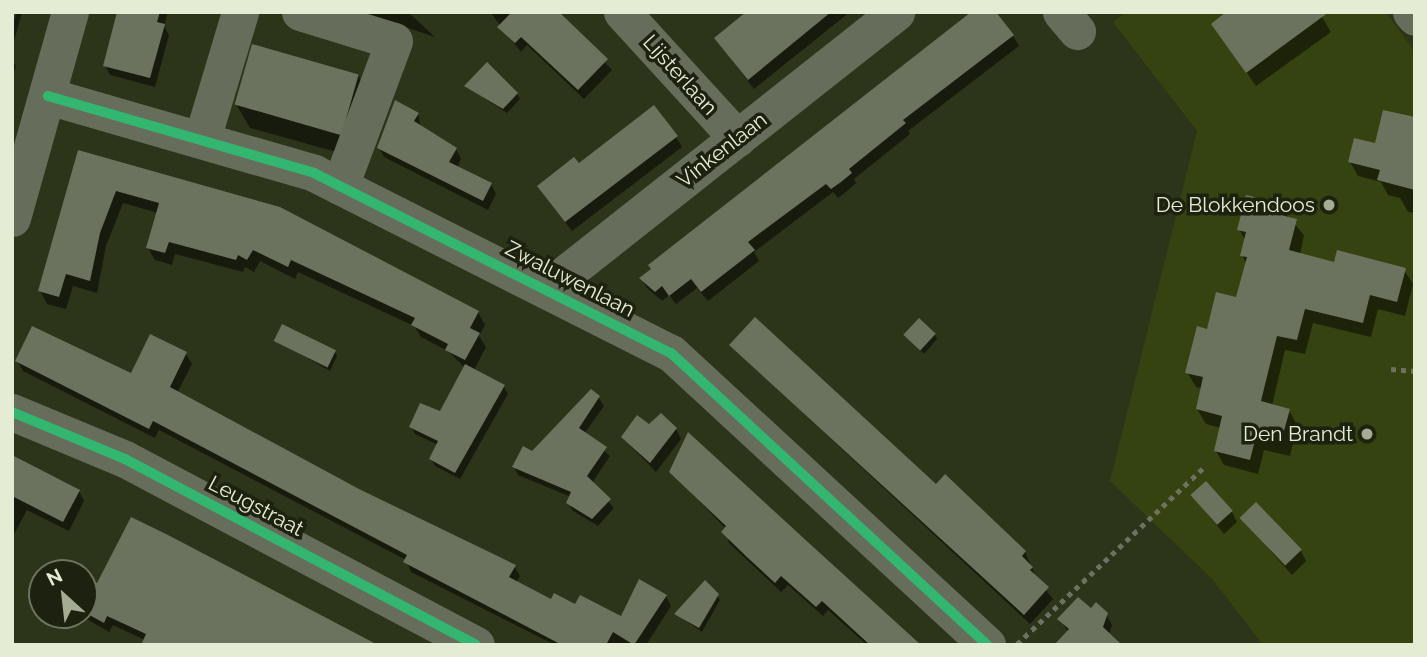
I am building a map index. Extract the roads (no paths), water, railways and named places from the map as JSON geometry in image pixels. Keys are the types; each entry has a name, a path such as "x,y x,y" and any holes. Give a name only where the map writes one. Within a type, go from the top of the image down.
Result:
{"street":[{"path":"12,218 70,12"},
{"path":"202,139 240,12"},
{"path":"300,12 394,41 340,186"},
{"name":"Lijsterlaan","path":"622,12 662,51 737,138"},
{"name":"Vinkenlaan","path":"547,288 896,12"},
{"path":"1411,12 1415,17"},
{"name":"Zwaluwenlaan","path":"48,96 314,173 547,288 671,353 987,645"},
{"name":"Leugstraat","path":"12,412 125,459 477,645"}],"place":[{"name":"De Blokkendoos","path":"1329,205"},
{"name":"Den Brandt","path":"1367,434"}]}
